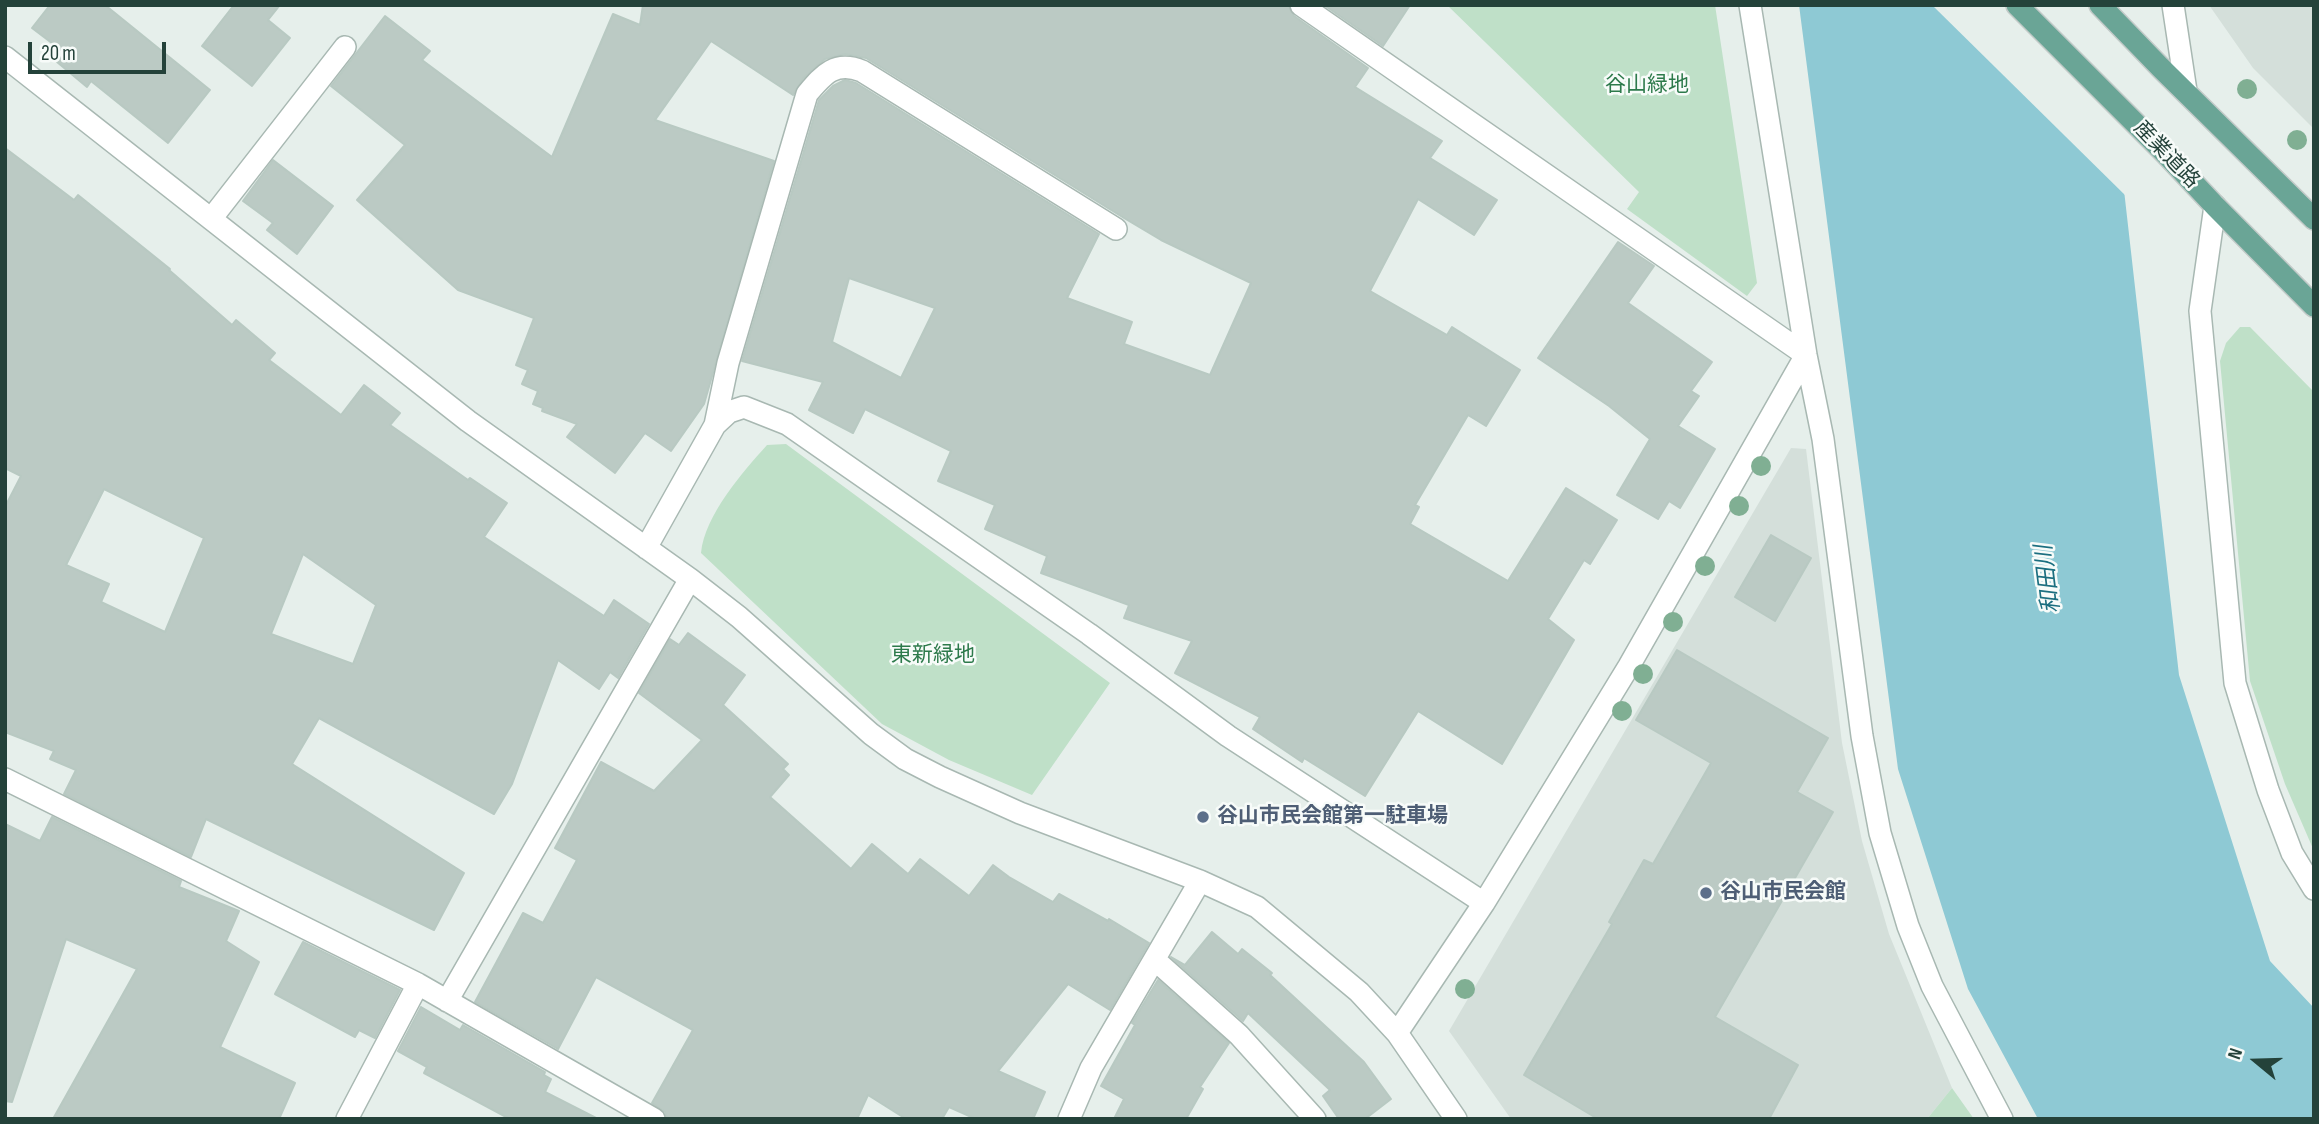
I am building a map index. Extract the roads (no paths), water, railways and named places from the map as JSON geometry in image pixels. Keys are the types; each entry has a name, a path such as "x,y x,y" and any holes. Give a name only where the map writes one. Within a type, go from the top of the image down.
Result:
{"main road":[{"name":"産業道路","path":"2017,5 2166,153 2214,206 2314,306"},
{"path":"2100,5 2160,68 2314,219"}],"street":[{"path":"1301,5 1806,355"},
{"path":"1750,5 1822,439 1862,736 1880,833 1908,926 1932,986 2002,1119"},
{"path":"2173,5 2186,91"},
{"path":"211,219 345,47"},
{"path":"5,57 468,421 739,617 871,734 905,759 1020,813 1200,881 1257,907 1359,992 1396,1034 1456,1119"},
{"path":"646,548 715,425 728,363 807,94 822,76 838,68 851,66 862,71 1116,229"},
{"path":"2214,206 2200,310 2235,683 2273,803 2292,853 2314,889"},
{"path":"1396,1034 1484,903 1629,666 1806,355"},
{"path":"715,425 729,412 744,407 787,424 1089,634 1228,736 1484,903"},
{"path":"447,1001 690,579"},
{"path":"5,779 418,984 654,1119"},
{"path":"1069,1119 1091,1068 1200,881"},
{"path":"1155,960 1239,1034 1315,1119"},
{"path":"347,1119 418,984"}],"water":[{"name":"和田川","path":"1799,5 2103,5 2179,675 2270,961 2314,1008 2314,1119 2038,1119 1968,989 1898,769"}],"place":[{"name":"谷山市民会館第一駐車場","path":"1203,817"},
{"name":"谷山市民会館","path":"1706,893"}],"park label":[{"name":"谷山緑地","path":"1647,86"},
{"name":"東新緑地","path":"933,656"}]}
